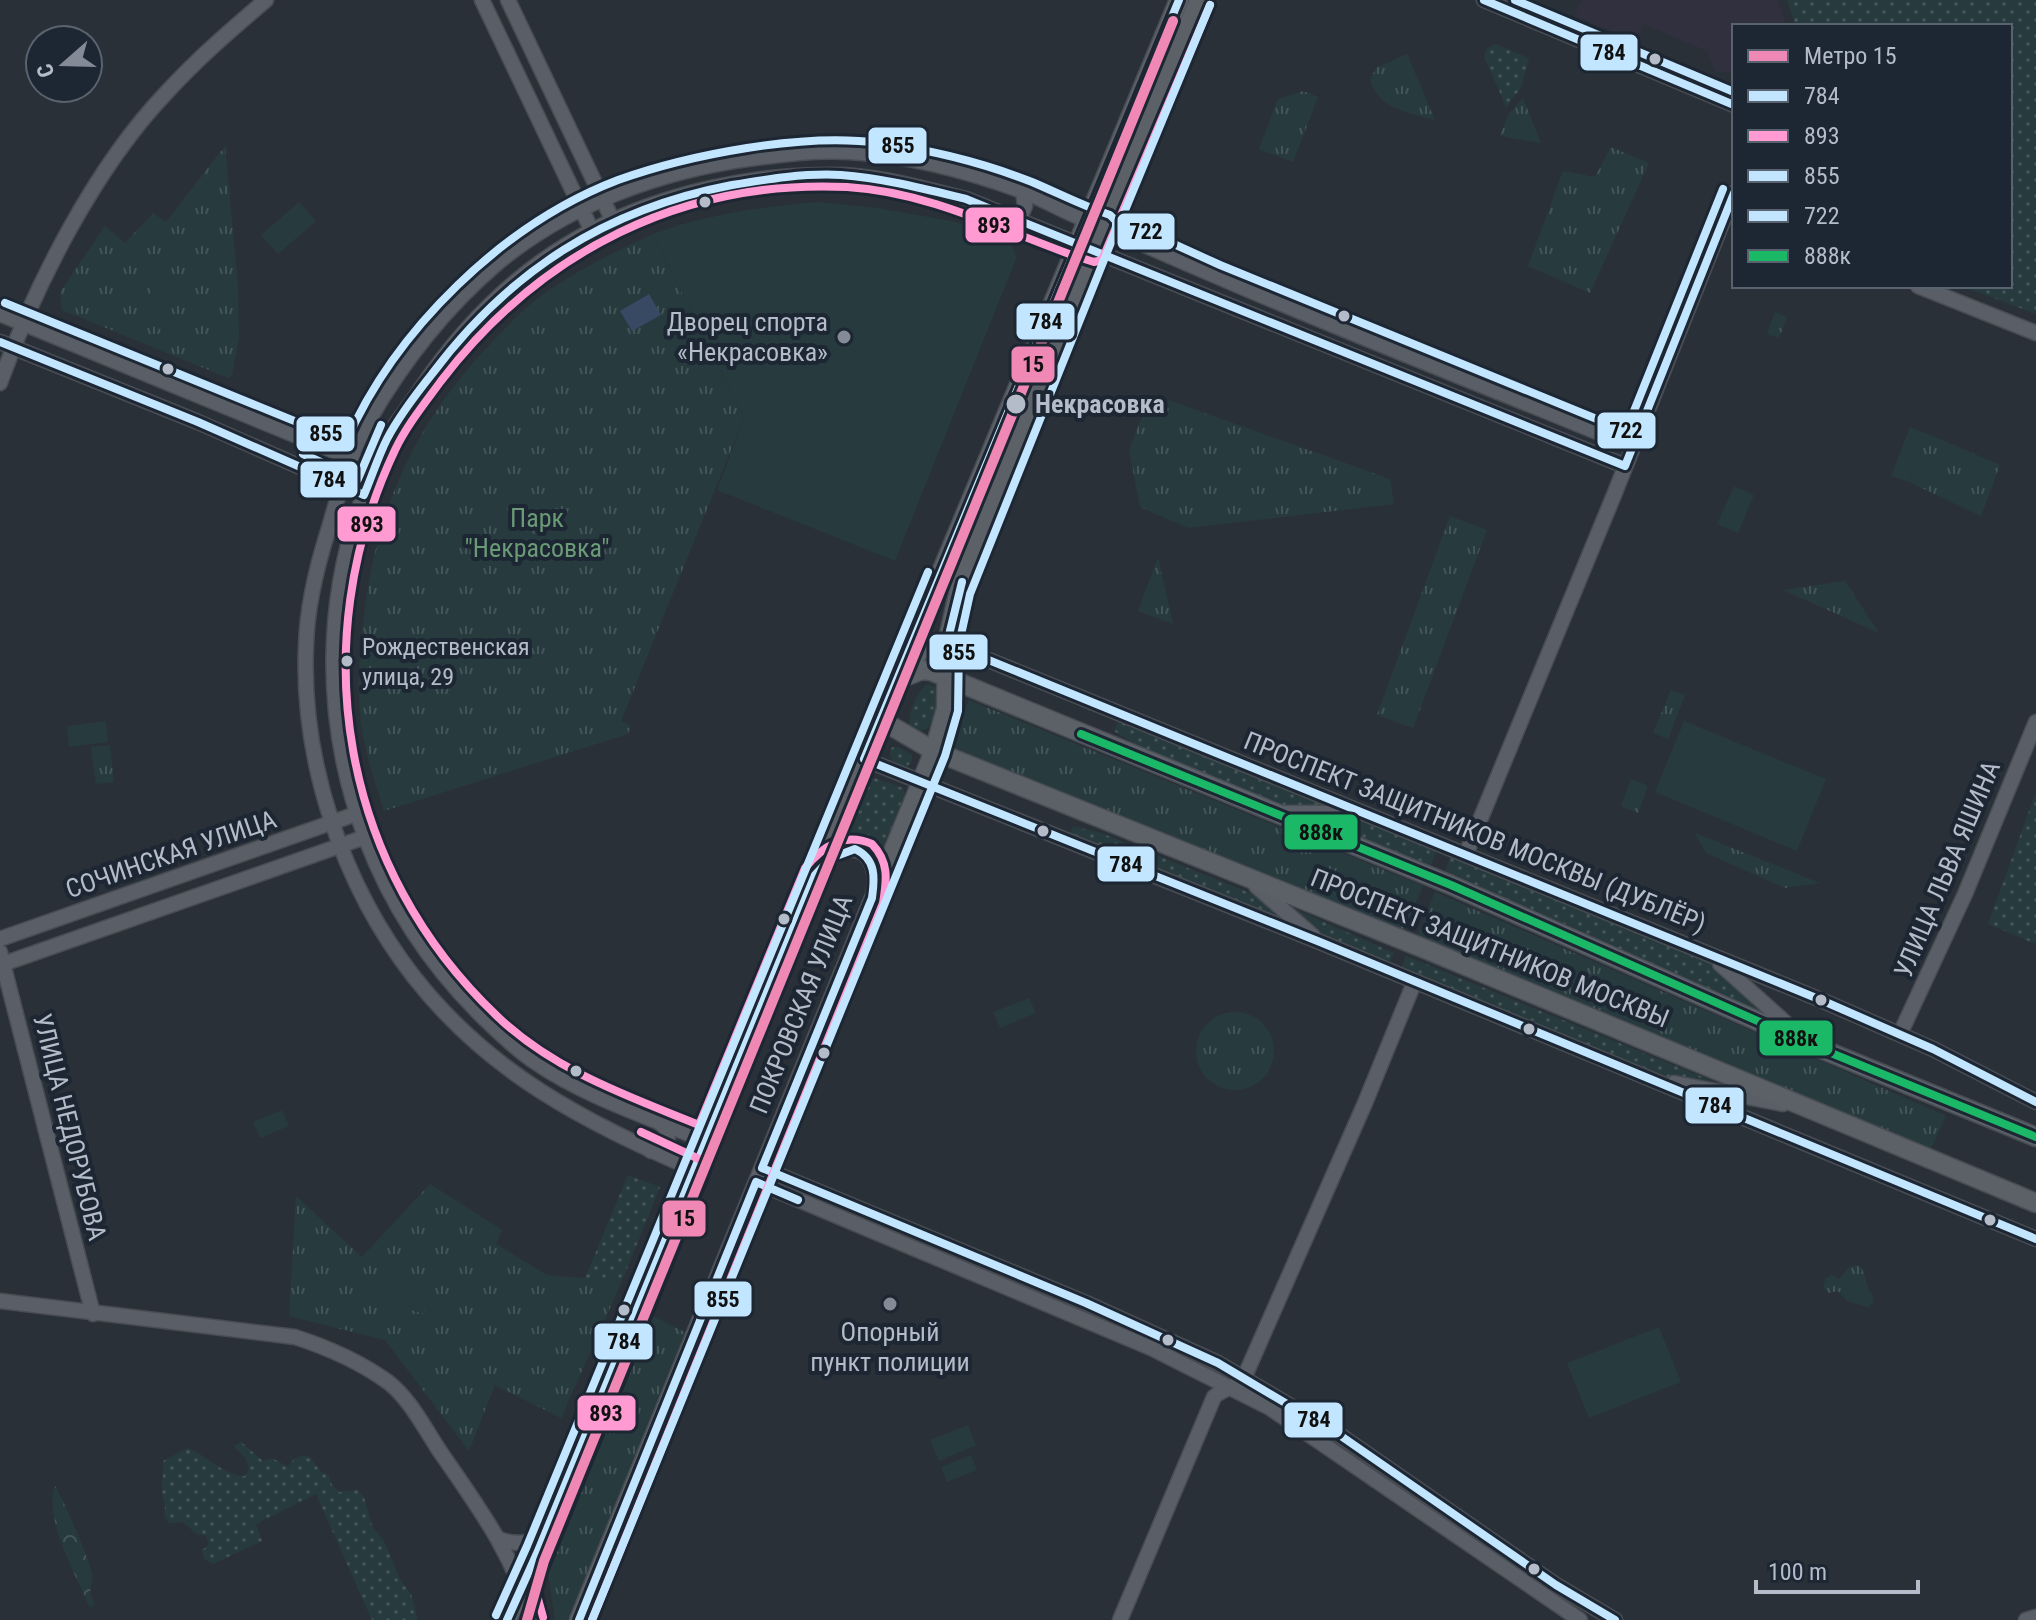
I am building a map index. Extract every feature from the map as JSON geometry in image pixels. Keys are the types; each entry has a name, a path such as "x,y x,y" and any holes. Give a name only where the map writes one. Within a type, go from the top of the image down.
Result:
{"main road":[{"name":"ПОКРОВСКАЯ УЛИЦА","path":"1097,224 1179,0"},
{"name":"ПОКРОВСКАЯ УЛИЦА","path":"507,1620 923,617 1199,0"},
{"name":"ПОКРОВСКАЯ УЛИЦА","path":"579,1620 934,751 946,709 947,643 959,590 1087,248"},
{"name":"ПРОСПЕКТ ЗАЩИТНИКОВ МОСКВЫ","path":"899,679 922,670 931,671 1451,885 1814,1046 2036,1137"},
{"name":"ПРОСПЕКТ ЗАЩИТНИКОВ МОСКВЫ","path":"881,720 934,751 1236,872 2036,1203"}],"street":[{"path":"0,383 7,345 25,325 35,297 74,221 113,160 165,93 266,0"},
{"path":"482,0 592,231"},
{"path":"508,0 613,221"},
{"path":"1484,0 1732,104"},
{"path":"693,1169 546,1097 449,1018 412,975 382,932 340,846 321,787 306,697 306,645 312,582 341,484 366,424 406,364 460,298 498,262 539,233 582,209 680,172 714,164 798,153 835,152 891,157 981,177 1023,191 1215,276 1633,447"},
{"path":"706,1141 580,1087 534,1062 469,1003 425,952 394,903 356,814 338,739 332,673 336,610 349,543 364,495 388,437 461,334 498,295 527,272 613,221 649,206 729,185 790,176 838,175 899,183 966,199 1625,466"},
{"path":"1009,216 1022,213 1025,206 1023,191"},
{"path":"1466,854 1732,198"},
{"path":"1207,298 1215,276"},
{"path":"1923,288 2036,333"},
{"path":"0,314 375,468"},
{"path":"7,345 198,422 364,495"},
{"path":"327,534 335,526 344,527 349,543"},
{"path":"899,679 922,652 947,643"},
{"name":"ПРОСПЕКТ ЗАЩИТНИКОВ МОСКВЫ (ДУБЛЁР)","path":"947,643 1900,1034 2036,1102"},
{"name":"УЛИЦА ЛЬВА ЯШИНА","path":"1900,1034 1965,894 2036,722"},
{"path":"864,759 1320,942 2036,1239"},
{"path":"1271,812 1364,813"},
{"name":"СОЧИНСКАЯ УЛИЦА","path":"0,939 356,814"},
{"name":"СОЧИНСКАЯ УЛИЦА","path":"2,958 365,837"},
{"path":"815,875 824,863 839,853 860,850 874,866 872,898"},
{"path":"1236,872 1272,898 1320,942"},
{"path":"1711,956 1784,1023 1814,1046"},
{"name":"УЛИЦА НЕДОРУБОВА","path":"2,958 93,1314"},
{"path":"1120,1620 1214,1397 1244,1378 1365,1103 1414,983"},
{"path":"1646,1078 1815,1111"},
{"path":"651,1151 663,1147 668,1140 665,1127 657,1120"},
{"path":"759,1175 1086,1303 1218,1363 1341,1436 1556,1585 1615,1620"},
{"path":"759,1175 1151,1348 1270,1408 1580,1620"},
{"path":"0,1301 295,1337 330,1348 358,1362 391,1384 413,1411 499,1539 522,1587 531,1620"},
{"path":"499,1539 517,1544 531,1541 550,1521"},
{"path":"2026,1620 2036,1617"}],"shaded area":[{"path":"1581,0 1777,0 1785,21 1783,24 1732,24 1732,72 1715,72 1707,51 1643,24 1635,41 1574,16"}],"green space":[{"path":"1787,0 2036,0 2036,314 1967,288 2012,288 2012,24 1795,24"},
{"path":"1495,44 1529,58 1521,88 1506,107 1484,56 1487,48"},
{"path":"1407,54 1435,120 1388,104 1370,80 1376,68"},
{"path":"1303,91 1318,97 1293,162 1259,149 1278,99"},
{"path":"1523,98 1541,143 1500,136 1508,115"},
{"path":"225,146 238,287 239,338 232,375 228,378 62,310 60,292 105,226 125,243 153,213 166,222"},
{"path":"1611,147 1649,163 1590,293 1528,266 1563,171 1595,177"},
{"path":"299,202 316,221 278,254 261,235"},
{"name":"Дворец спорта «Некрасовка»","path":"818,202 952,221 1009,240 1017,257 895,561 717,490 744,418 653,234 734,212"},
{"name":"Парк \"Некрасовка\"","path":"653,234 744,418 621,721 631,726 628,734 384,811 363,734 359,675 368,587 386,515 399,480 434,415 456,384 519,315 575,274"},
{"path":"157,276 181,285 163,330 139,321"},
{"path":"1775,312 1787,317 1779,338 1767,334"},
{"path":"1151,394 1390,479 1394,504 1188,528 1140,507 1129,450"},
{"path":"1910,427 1928,434 1909,482 1891,476"},
{"path":"1928,434 2000,465 1981,516 1909,482"},
{"path":"1734,486 1754,495 1738,533 1717,524"},
{"path":"1450,516 1487,530 1413,728 1377,715"},
{"path":"1158,557 1173,624 1138,611"},
{"path":"1845,581 1879,633 1783,590"},
{"path":"928,684 938,688 941,699 928,728 918,732 910,727 911,710"},
{"path":"1671,690 1685,695 1668,739 1653,733"},
{"path":"969,700 1423,886 1403,933 951,746"},
{"path":"1119,719 1342,808 1279,805 1140,747 1114,731"},
{"path":"106,721 108,742 69,747 67,726"},
{"path":"1684,721 1826,779 1797,851 1655,792"},
{"path":"110,745 114,782 96,784 91,747"},
{"path":"892,747 912,755 912,761 906,768 892,762"},
{"path":"875,778 903,788 905,793 879,859 867,843 858,839 840,845 866,782"},
{"path":"1631,779 1648,786 1638,813 1621,806"},
{"path":"2036,792 2036,944 1988,924"},
{"path":"1361,818 1436,851 1431,865 1313,819"},
{"path":"1073,826 1101,833 1250,893 1267,904 1290,927 1069,837"},
{"path":"1695,833 1820,883 1785,888 1706,853"},
{"path":"1451,855 1709,961 1777,1024 1570,926 1444,874"},
{"path":"1435,892 1946,1116 1931,1148 1416,938"},
{"path":"1288,906 1394,953 1388,965 1319,937"},
{"path":"1406,956 1732,1089 1646,1074 1400,972"},
{"path":"1029,998 1036,1013 1000,1028 993,1012"},
{"path":"1235,1012 1250,1015 1262,1024 1271,1036 1274,1051 1271,1066 1262,1078 1250,1087 1235,1090 1220,1087 1208,1078 1199,1066 1196,1051 1199,1036 1208,1024 1220,1015"},
{"path":"282,1110 289,1126 260,1138 253,1122"},
{"path":"628,1175 660,1187 622,1281 585,1278"},
{"path":"430,1184 502,1230 496,1244 547,1275 622,1281 561,1418 495,1385 469,1451 385,1340 289,1316 296,1196 362,1257"},
{"path":"1856,1265 1862,1268 1873,1295 1873,1302 1868,1307 1847,1301 1838,1291 1828,1293 1823,1287 1826,1278 1832,1275 1839,1279 1849,1267"},
{"path":"385,1270 432,1286 423,1314 376,1298"},
{"path":"649,1314 689,1334 570,1620 555,1620 547,1566"},
{"path":"1659,1327 1681,1382 1589,1418 1567,1363"},
{"path":"968,1425 976,1445 939,1461 930,1440"},
{"path":"241,1442 263,1461 272,1458 288,1467 297,1457 310,1457 321,1472 329,1476 339,1492 358,1490 364,1497 372,1526 384,1541 400,1579 411,1594 418,1620 372,1620 316,1494 256,1524 262,1541 213,1564 204,1559 202,1550 209,1545 206,1536 197,1534 183,1522 169,1523 164,1516 163,1461 188,1448 223,1469 245,1476 249,1468 246,1459 234,1446"},
{"path":"971,1455 977,1470 947,1482 941,1467"},
{"path":"55,1486 90,1567 90,1592 95,1604 90,1608 57,1531 53,1499"}],"water":[{"path":"649,294 661,315 632,331 620,311"}],"metro line":[{"name":"15","path":"527,1620 544,1561 1173,21"}],"transit line":[{"name":"784","path":"1179,0 864,759 1320,942 2036,1239"},
{"name":"784","path":"1484,0 1732,104"},
{"name":"722","path":"1515,0 1732,91"},
{"name":"893","path":"592,1620 883,903 884,864 872,844 852,840 835,843 819,853 805,868 699,1125 593,1080 543,1053 520,1036 498,1017 445,958 403,893 372,824 353,751 346,676 350,600 367,524 395,450 416,414 441,381 480,335 523,295 569,261 619,233 672,211 728,196 786,188 877,190 963,213 1094,262 1102,260 1210,5"},
{"name":"722","path":"1210,5 1121,220 1220,265 1626,431 1723,189"},
{"name":"855","path":"5,303 346,442 367,400 393,360 423,321 457,286 494,253 575,199 650,170 714,154 780,143 863,141 938,153 995,169 1110,215 1116,221 1116,230 970,594 959,644 958,711 945,756 592,1620"},
{"name":"784","path":"0,342 198,422 364,495 397,422 462,337 494,304 564,250 602,228 686,196 773,179 814,175 857,176 966,199 1625,466 1732,198"},
{"name":"855","path":"303,454 358,479 381,425"},
{"name":"855","path":"496,1615 928,572"},
{"name":"784","path":"962,582 947,643 1821,1000 1933,1049 2036,1102"},
{"name":"888к","path":"1081,734 1451,885 1814,1046 2036,1137"},
{"name":"784","path":"507,1620 815,875 831,858 855,849 870,863 874,883 872,898 762,1168 1086,1303 1218,1363 1341,1436 1556,1585 1615,1620"},
{"name":"893","path":"543,1617 535,1588 705,1171 699,1159 641,1132"},
{"name":"784","path":"579,1620 756,1182 798,1200"}],"place":[{"name":"Дворец спорта «Некрасовка»","path":"844,337"},
{"name":"Некрасовка","path":"1016,404"},
{"name":"Рождественская улица, 29","path":"347,661"},
{"name":"Опорный пункт полиции","path":"890,1304"}]}
